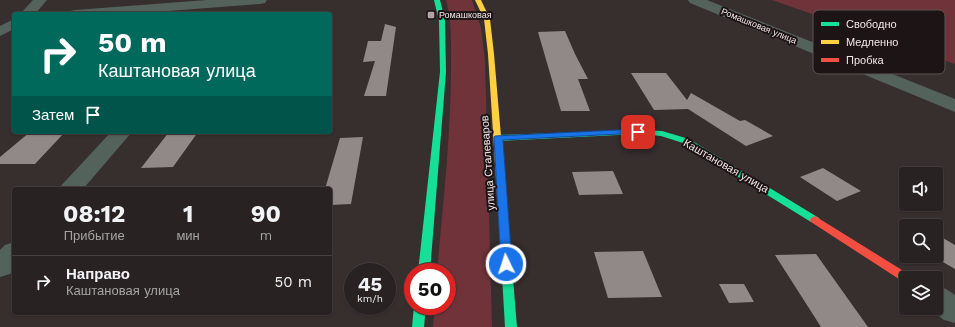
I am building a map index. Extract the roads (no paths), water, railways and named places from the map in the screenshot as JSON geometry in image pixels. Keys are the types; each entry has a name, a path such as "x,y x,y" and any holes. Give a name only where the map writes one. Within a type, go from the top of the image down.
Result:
{"main road":[{"path":"425,263 443,72 442,22 437,0"},
{"name":"улица Сталеваров","path":"478,0 487,19 498,138 511,327"},
{"name":"Каштановая улица","path":"498,138 638,132 662,134 686,141 714,157 899,274"},
{"path":"418,327 419,315"}],"street":[{"path":"28,12 40,0"},
{"path":"101,12 260,0"},
{"name":"Ромашковая улица","path":"695,0 813,48"},
{"path":"231,12 241,1"},
{"path":"0,20 12,19"},
{"path":"0,32 12,24"},
{"name":"Ромашковая улица","path":"877,74 955,106"},
{"path":"72,187 120,134"},
{"path":"0,267 12,254"},
{"path":"943,302 955,311"}],"place":[{"name":"Ромашковая","path":"431,15"}]}
